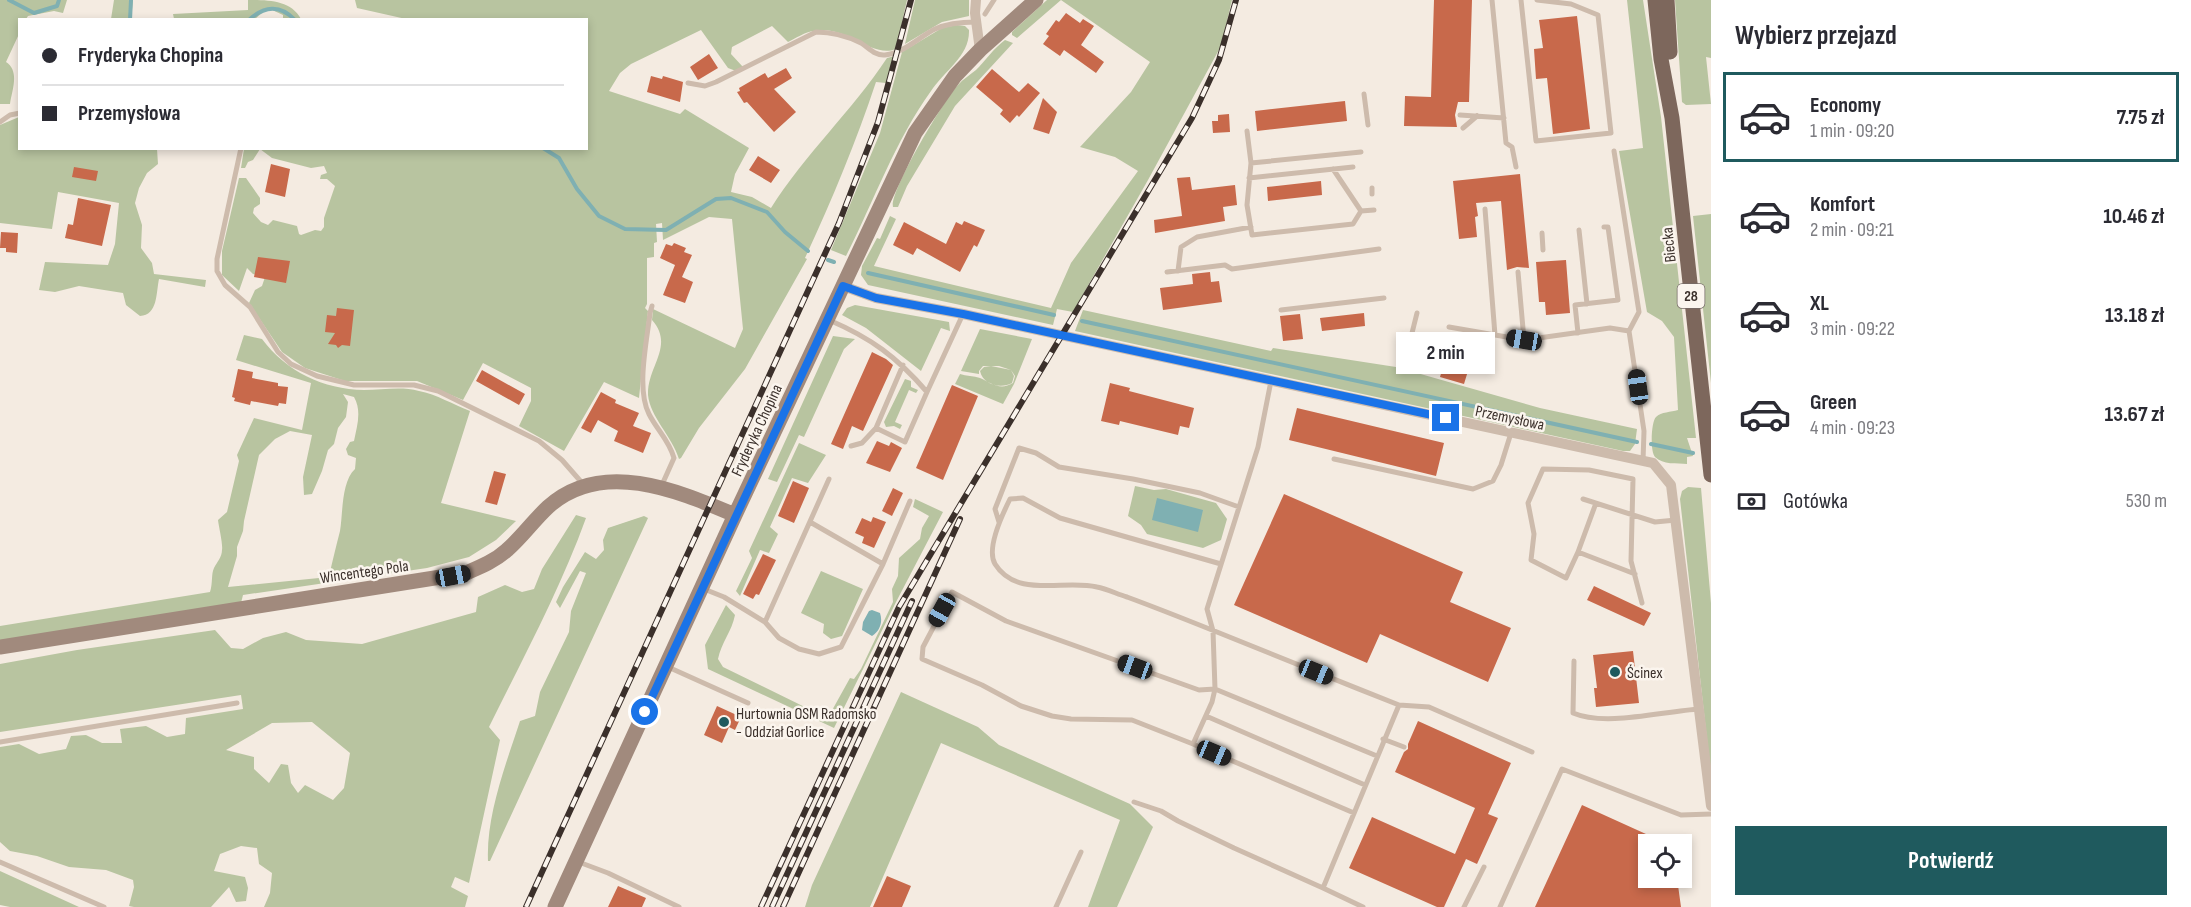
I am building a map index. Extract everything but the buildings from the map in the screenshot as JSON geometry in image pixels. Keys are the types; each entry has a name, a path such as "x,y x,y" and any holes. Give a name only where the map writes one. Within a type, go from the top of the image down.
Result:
{"main road":[{"name":"Biecka","path":"1655,0 1661,58 1672,118"},
{"name":"Biecka","path":"1667,0 1672,118 1711,475"}],"street":[{"path":"976,0 981,18 980,50"},
{"name":"Fryderyka Chopina","path":"555,907 735,515 915,133 955,76 980,50 1036,0"},
{"name":"Przemysłowa","path":"843,286 876,298 963,314 1653,463 1671,485 1711,806"},
{"name":"Wincentego Pola","path":"0,647 466,573 505,552 550,505 566,494 603,481 622,481 661,488 735,515"}],"lane":[{"path":"688,83 705,86 716,82 816,32 851,39 874,53 884,55 899,50 942,26 981,18 994,0"},
{"path":"1492,0 1506,143 1512,147 1516,166"},
{"path":"1521,0 1536,141 1611,133 1598,15 1571,4 1537,0"},
{"path":"1364,94 1368,125"},
{"path":"0,122 9,115 18,113"},
{"path":"1460,115 1504,118"},
{"path":"1463,128 1478,116"},
{"path":"1247,131 1251,163 1248,205 1252,235 1353,224 1361,211"},
{"path":"241,150 217,259 217,271 225,285 250,307 278,352 291,364 317,376 354,385 414,385 438,391 539,441 562,460 584,486"},
{"path":"1614,151 1639,312 1629,331 1644,430 1643,461"},
{"path":"1251,163 1361,152"},
{"path":"1249,178 1353,166"},
{"path":"1334,169 1361,211"},
{"path":"1485,209 1496,335"},
{"path":"1361,211 1374,210"},
{"path":"1178,271 1181,248 1197,237 1251,226"},
{"path":"1578,333 1575,305 1618,300 1608,227 1604,227"},
{"path":"1579,230 1587,304"},
{"path":"1542,233 1543,250"},
{"path":"1167,272 1226,266 1232,269 1379,249"},
{"path":"1518,272 1524,340"},
{"path":"1281,310 1384,298"},
{"path":"652,306 643,389 648,413 670,444 674,458 661,488"},
{"path":"1406,357 1417,313"},
{"path":"876,428 905,442 963,314"},
{"path":"828,320 872,342 903,365 927,392"},
{"path":"1449,327 1524,340 1610,328 1629,331"},
{"path":"852,446 862,444 876,428 903,365"},
{"path":"1194,744 1215,689 1213,631 1207,609 1258,447 1271,381"},
{"path":"1334,459 1473,489 1493,481 1501,465 1511,433"},
{"path":"999,522 995,508 1019,448 1036,453 1059,467 1200,493 1239,507"},
{"path":"1596,503 1566,578 1531,560 1534,534 1528,503 1543,469 1589,470 1633,479 1634,515 1631,561 1642,603"},
{"path":"765,622 829,479"},
{"path":"1221,564 1060,518 1040,505 1023,498 1010,499 999,522 992,552 994,563 1008,577 1029,586 1072,584 1097,587 1178,615 1399,705 1429,706 1532,752"},
{"path":"1583,499 1655,522 1676,520"},
{"path":"702,588 724,597 765,622 779,638 799,649 819,654 841,647 883,564 910,501"},
{"path":"810,522 883,564"},
{"path":"1578,552 1635,574"},
{"path":"1354,813 1194,744 1132,720 1071,719 1052,716 1021,706 982,685 922,659 923,647 952,592 1006,621 1199,690 1215,689 1377,756"},
{"path":"1574,661 1573,713 1585,718 1612,719 1700,709"},
{"path":"666,666 748,703"},
{"path":"0,742 237,703"},
{"path":"1323,888 1399,705"},
{"path":"1206,716 1365,785"},
{"path":"1383,739 1404,747"},
{"path":"1500,907 1562,769 1681,815 1711,814"},
{"path":"1134,802 1161,811 1234,848 1363,907"},
{"path":"1056,907 1081,852"},
{"path":"576,861 608,873 679,907"},
{"path":"0,862 104,907"},
{"path":"1464,907 1484,867"}],"green space":[{"path":"0,0 67,0 63,13 54,11 18,18 18,36 6,62 13,70 14,76 10,104 0,104"},
{"path":"114,0 133,0 131,18 111,18"},
{"path":"248,0 278,2 291,8 300,18 283,18 283,15 270,9 256,18 174,18 173,14 248,10"},
{"path":"355,0 907,0 896,49 887,51 877,49 837,32 826,30 807,33 788,42 772,26 732,47 731,54 743,67 736,71 728,68 701,30 631,64 620,73 609,91 680,114 685,109 749,148 735,174 731,192 752,197 771,208 784,188 887,58 895,56 886,83 876,82 843,171 805,258 807,259 745,369 699,428 681,458 679,459 657,419 648,395 651,375 661,348 658,329 652,320 653,309 735,348 743,329 732,219 709,217 663,240 662,223 656,224 657,242 654,243 654,257 647,258 647,304 645,308 648,311 639,398 604,382 564,451 519,426 531,401 531,388 483,363 463,400 417,381 345,381 305,368 282,352 249,303 255,290 262,286 265,277 253,274 247,268 239,291 222,275 222,251 239,178 246,178 260,198 260,204 254,208 253,213 261,222 268,225 273,220 297,226 301,235 315,230 321,231 324,227 324,218 335,186 327,179 320,179 321,175 327,173 324,166 311,168 272,158 261,150 588,150 588,18 402,18 357,8"},
{"path":"915,0 969,0 969,16 942,22 905,44"},
{"path":"1047,0 1061,0 1017,38 1012,35 1012,32"},
{"path":"1061,0 1232,0 1221,46 1073,312 1057,309 1053,325 868,285 861,275 862,266 877,238 880,239 890,216 896,219 874,266 1051,308 1071,263 1138,171 1115,157 1080,147 1131,92 1150,62"},
{"path":"1627,0 1643,0 1661,117 1696,438 1687,438 1693,456 1687,457 1687,464 1658,460 1652,449 1652,431 1656,417 1678,410 1674,337 1662,321 1647,312 1619,151 1643,148"},
{"path":"1675,0 1711,0 1711,58 1706,57 1711,104 1686,105 1682,102"},
{"path":"965,26 969,30 965,48 936,84 906,130 846,256 831,250 880,133 902,52 942,28"},
{"path":"1005,40 1013,43 955,106 907,186 898,207 893,207 894,198 908,165 951,93"},
{"path":"18,117 18,150 157,150 158,164 147,173 139,188 135,203 142,225 141,248 152,263 154,274 206,280 205,287 159,279 153,308 146,315 140,316 126,305 123,293 79,286 55,292 39,290 45,262 108,265 115,244 119,203 58,192 52,229 0,223 0,125"},
{"path":"244,150 259,150 245,168 241,168"},
{"path":"1711,214 1711,383 1693,216"},
{"path":"855,305 949,322 950,331 941,328 921,371 866,328 842,315 847,308"},
{"path":"1083,310 1271,351 1273,348 1396,367 1540,408 1637,429 1635,444 1630,451 1623,451 1075,331"},
{"path":"980,329 1032,339 1014,384 1003,404 955,384 960,374 980,378 1000,386 1013,383 1015,376 1011,370 999,366 983,366 979,374 961,371"},
{"path":"244,335 262,339 283,361 320,382 349,389 412,390 432,395 470,411 441,503 516,521 496,540 469,557 427,568 243,595 241,603 0,641 0,626 210,592 213,570 222,553 218,520 227,512 239,461 237,455 254,418 302,430 311,383 236,360","holes":["343,394 354,397 358,408 357,424 354,441 350,442 346,449 348,455 356,458 355,469 350,475 345,490 340,531 329,577 228,587 259,455 275,439 290,431 312,435 303,477 304,495 312,494 328,450 334,444 338,428 346,417 348,402"]},
{"path":"833,336 855,339 844,349 804,437 799,435 777,482 768,479"},
{"path":"984,367 1011,370 1014,376 1012,383 998,386 985,380 980,371"},
{"path":"905,379 911,381 911,387 918,390 916,393 909,390 895,422 902,425 900,429 894,426 886,427 884,422"},
{"path":"799,443 826,455 808,483 792,478 770,527 778,534 769,553 760,550 740,596 736,591 752,558 749,551"},
{"path":"1135,486 1154,490 1166,489 1216,503 1227,519 1221,540 1203,548 1147,534 1141,525 1128,516"},
{"path":"1688,487 1701,488 1711,603 1711,775 1680,499 1682,491"},
{"path":"915,499 943,512 834,728 708,669 705,645 726,605 735,615 718,659 723,667 819,714 830,714 850,678 854,679 861,669 893,602 892,589 898,576 899,558 920,539 922,528 929,516 913,507"},
{"path":"576,515 586,518 553,598 489,727 500,740 469,883 455,877 451,887 468,896 465,907 264,907 270,893 272,873 259,864 257,848 241,846 220,854 214,871 245,877 248,888 246,901 236,902 229,887 211,907 134,907 129,906 134,887 133,880 106,870 69,867 37,856 10,851 0,842 0,747 19,744 39,754 66,749 71,736 86,735 102,743 122,743 120,729 146,726 167,737 185,734 186,718 243,709 241,695 0,732 0,664 77,650 215,630 231,648 243,649 263,638 286,632 306,640 362,644 476,612 478,597 505,585 522,592 534,589 542,569","holes":["312,722 350,753 344,788 333,800 305,785 298,793 291,783 288,765 281,764 269,783 254,769 254,757 226,750 272,723"]},
{"path":"644,516 648,518 490,861 488,861 490,826 494,808 520,721 535,716 540,692 569,632 571,611 586,573 580,571 560,608 556,602 585,552 596,559 604,550 603,540 608,528"},
{"path":"821,571 863,589 842,636 831,639 823,633 824,624 801,613"},
{"path":"901,692 978,727 999,745 1130,804 1153,827 1117,907 1088,907 1120,820 941,743 870,907 805,907 812,885"},
{"path":"0,871 79,907 0,905"}],"water":[{"path":"1157,498 1203,510 1198,532 1152,520"},
{"path":"872,610 880,613 881,623 872,636 862,630 863,622"}],"waterway":[{"path":"9,0 34,13 57,6 59,0"},
{"path":"130,18 131,0"},
{"path":"251,18 260,12 272,9 284,11 293,18"},
{"path":"546,150 559,158 577,189 599,216 625,229 666,230 716,199 731,198 767,212 785,232 808,251"},
{"path":"828,260 834,262"},
{"path":"868,273 1054,315"},
{"path":"1082,321 1637,442"},
{"path":"1651,444 1693,453"}],"railway":[{"path":"526,907 839,223 878,122 911,0"},
{"path":"761,907 899,607 1192,118 1219,60 1236,0"},
{"path":"783,907 960,519"},
{"path":"772,907 912,601"}],"place":[{"name":"Ścinex","path":"1615,672"},
{"name":"Hurtownia OSM Radomsko - Oddział Gorlice","path":"724,722"}],"route":[{"path":"645,712 843,286 876,298 963,314 1446,418"}]}
